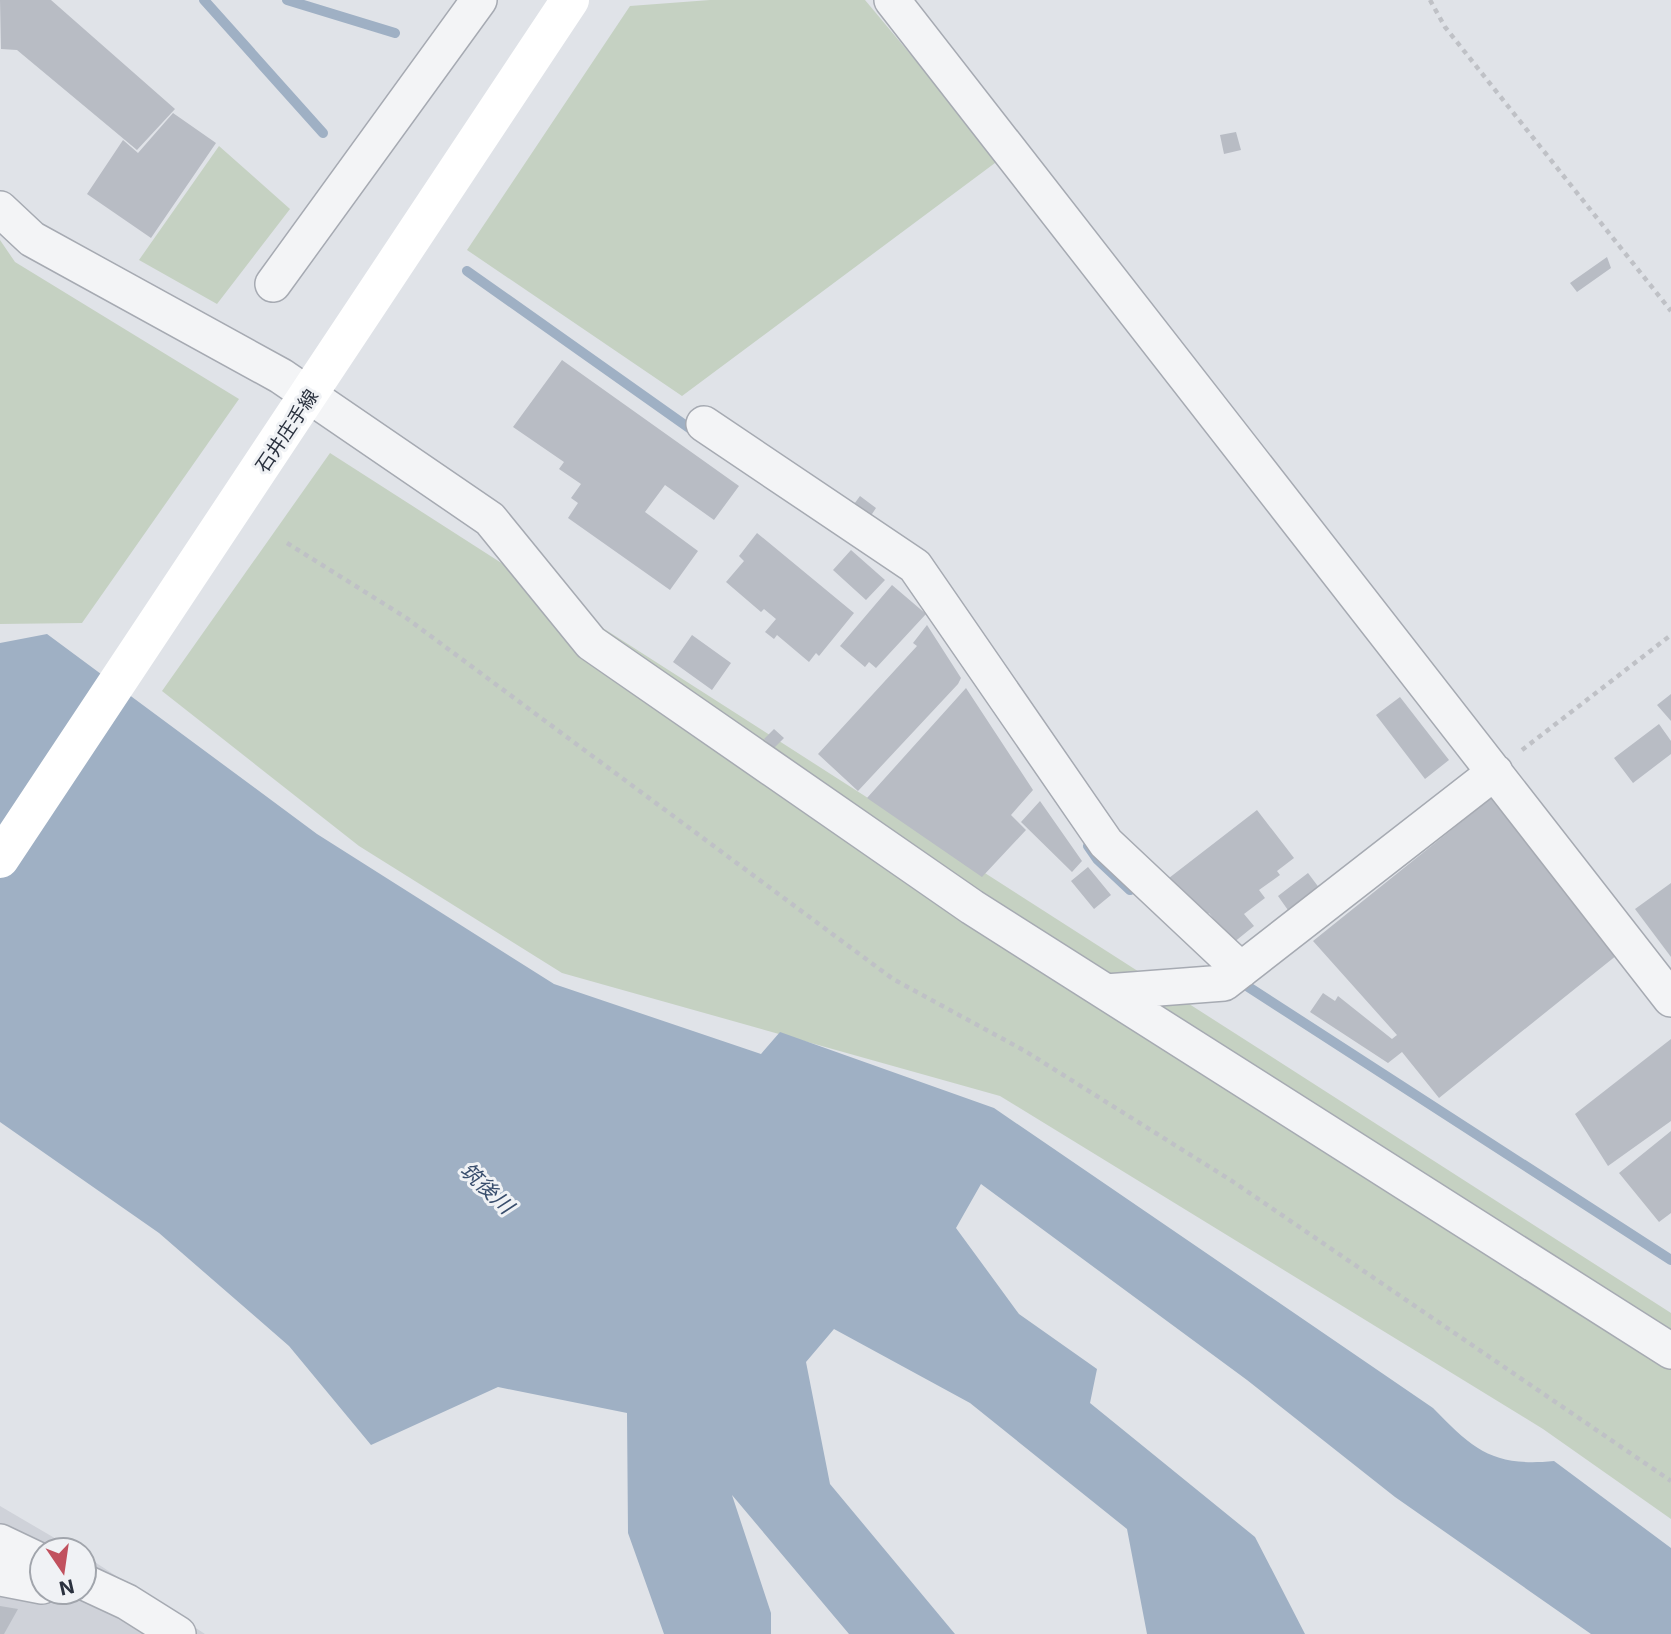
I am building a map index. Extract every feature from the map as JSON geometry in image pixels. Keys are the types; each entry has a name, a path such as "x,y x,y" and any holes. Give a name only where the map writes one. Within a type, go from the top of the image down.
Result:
{"main road":[{"name":"石井庄手線","path":"0,859 310,396 570,0"}],"street":[{"path":"273,284 479,0"},
{"path":"892,0 1671,999"},
{"path":"0,209 32,239 281,376 490,519 591,643 972,907 1671,1352"},
{"path":"704,424 915,566 1106,843 1233,977"},
{"path":"1106,992 1233,977 1495,772"},
{"path":"0,1542 28,1555"},
{"path":"0,1578 28,1583"},
{"path":"98,1589 127,1602 178,1634"},
{"path":"98,1597 127,1602"}],"path":[{"path":"1430,0 1445,27 1671,311"},
{"path":"286,543 405,617 893,979 1025,1051 1232,1181 1671,1481"},
{"path":"1495,772 1671,635"}],"shaded area":[{"path":"0,1506 51,1536 28,1536 28,1606 98,1606 98,1564 205,1634 0,1634"}],"green space":[{"path":"710,0 865,0 999,160 682,396 467,250 630,6"},
{"path":"219,146 290,209 217,304 139,260"},
{"path":"0,240 15,262 239,399 82,623 0,624"},
{"path":"330,453 1671,1313 1671,1519 1543,1429 1000,1096 562,973 359,846 162,691"}],"water":[{"name":"筑後川","path":"47,634 317,834 554,984 761,1054 780,1032 994,1108 1433,1408 1473,1445 1500,1458 1515,1461 1554,1461 1671,1548 1671,1634 1591,1634 1395,1497 1247,1380 981,1184 956,1228 1019,1314 1097,1369 1090,1403 1255,1537 1305,1634 1147,1634 1127,1529 970,1403 834,1329 806,1362 830,1484 955,1634 849,1634 732,1495 771,1613 771,1634 664,1634 628,1533 627,1413 498,1387 371,1445 289,1346 159,1233 0,1122 0,643"}],"building":[{"path":"0,0 51,0 175,109 137,150 17,50 1,49"},
{"path":"173,113 216,143 151,238 87,194 123,140 138,153"},
{"path":"1236,132 1241,150 1224,154 1220,135"},
{"path":"1607,257 1611,268 1577,292 1570,283"},
{"path":"562,360 739,486 714,520 665,485 645,512 698,551 670,590 568,518 578,503 571,498 581,484 559,469 564,462 513,427"},
{"path":"860,496 876,508 866,523 849,511"},
{"path":"757,533 854,613 819,656 816,653 809,662 777,635 774,639 765,632 776,619 764,609 761,612 726,582 744,561 739,556"},
{"path":"851,550 885,580 866,600 833,570"},
{"path":"892,585 926,614 876,668 869,662 865,667 840,646"},
{"path":"927,625 961,678 858,791 818,754 917,646 913,643"},
{"path":"692,635 731,663 712,690 673,662"},
{"path":"966,688 1033,790 1011,815 1026,830 982,877 867,798"},
{"path":"1671,694 1671,721 1657,705"},
{"path":"1400,697 1449,760 1425,779 1376,715"},
{"path":"1659,724 1671,741 1671,754 1633,783 1614,758"},
{"path":"774,729 784,738 774,748 764,739"},
{"path":"1501,790 1627,947 1439,1098 1402,1052 1388,1063 1310,1012 1323,993 1335,1001 1338,996 1392,1039 1397,1035 1313,941"},
{"path":"1040,801 1082,861 1072,872 1021,822"},
{"path":"1257,810 1294,858 1277,871 1280,875 1259,890 1265,898 1244,914 1254,926 1233,943 1209,913 1202,919 1169,878"},
{"path":"1088,867 1111,895 1094,909 1071,881"},
{"path":"1308,873 1320,889 1290,913 1278,896"},
{"path":"1671,883 1671,957 1635,909"},
{"path":"1671,1039 1671,1121 1608,1166 1575,1114"},
{"path":"1671,1131 1671,1213 1659,1222 1619,1173"},
{"path":"0,1606 18,1609 4,1634 0,1634"}],"waterway":[{"path":"204,0 323,133"},
{"path":"287,0 395,33"},
{"path":"467,271 699,435"},
{"path":"1088,846 1097,859 1130,890"},
{"path":"1236,979 1671,1260"}]}
